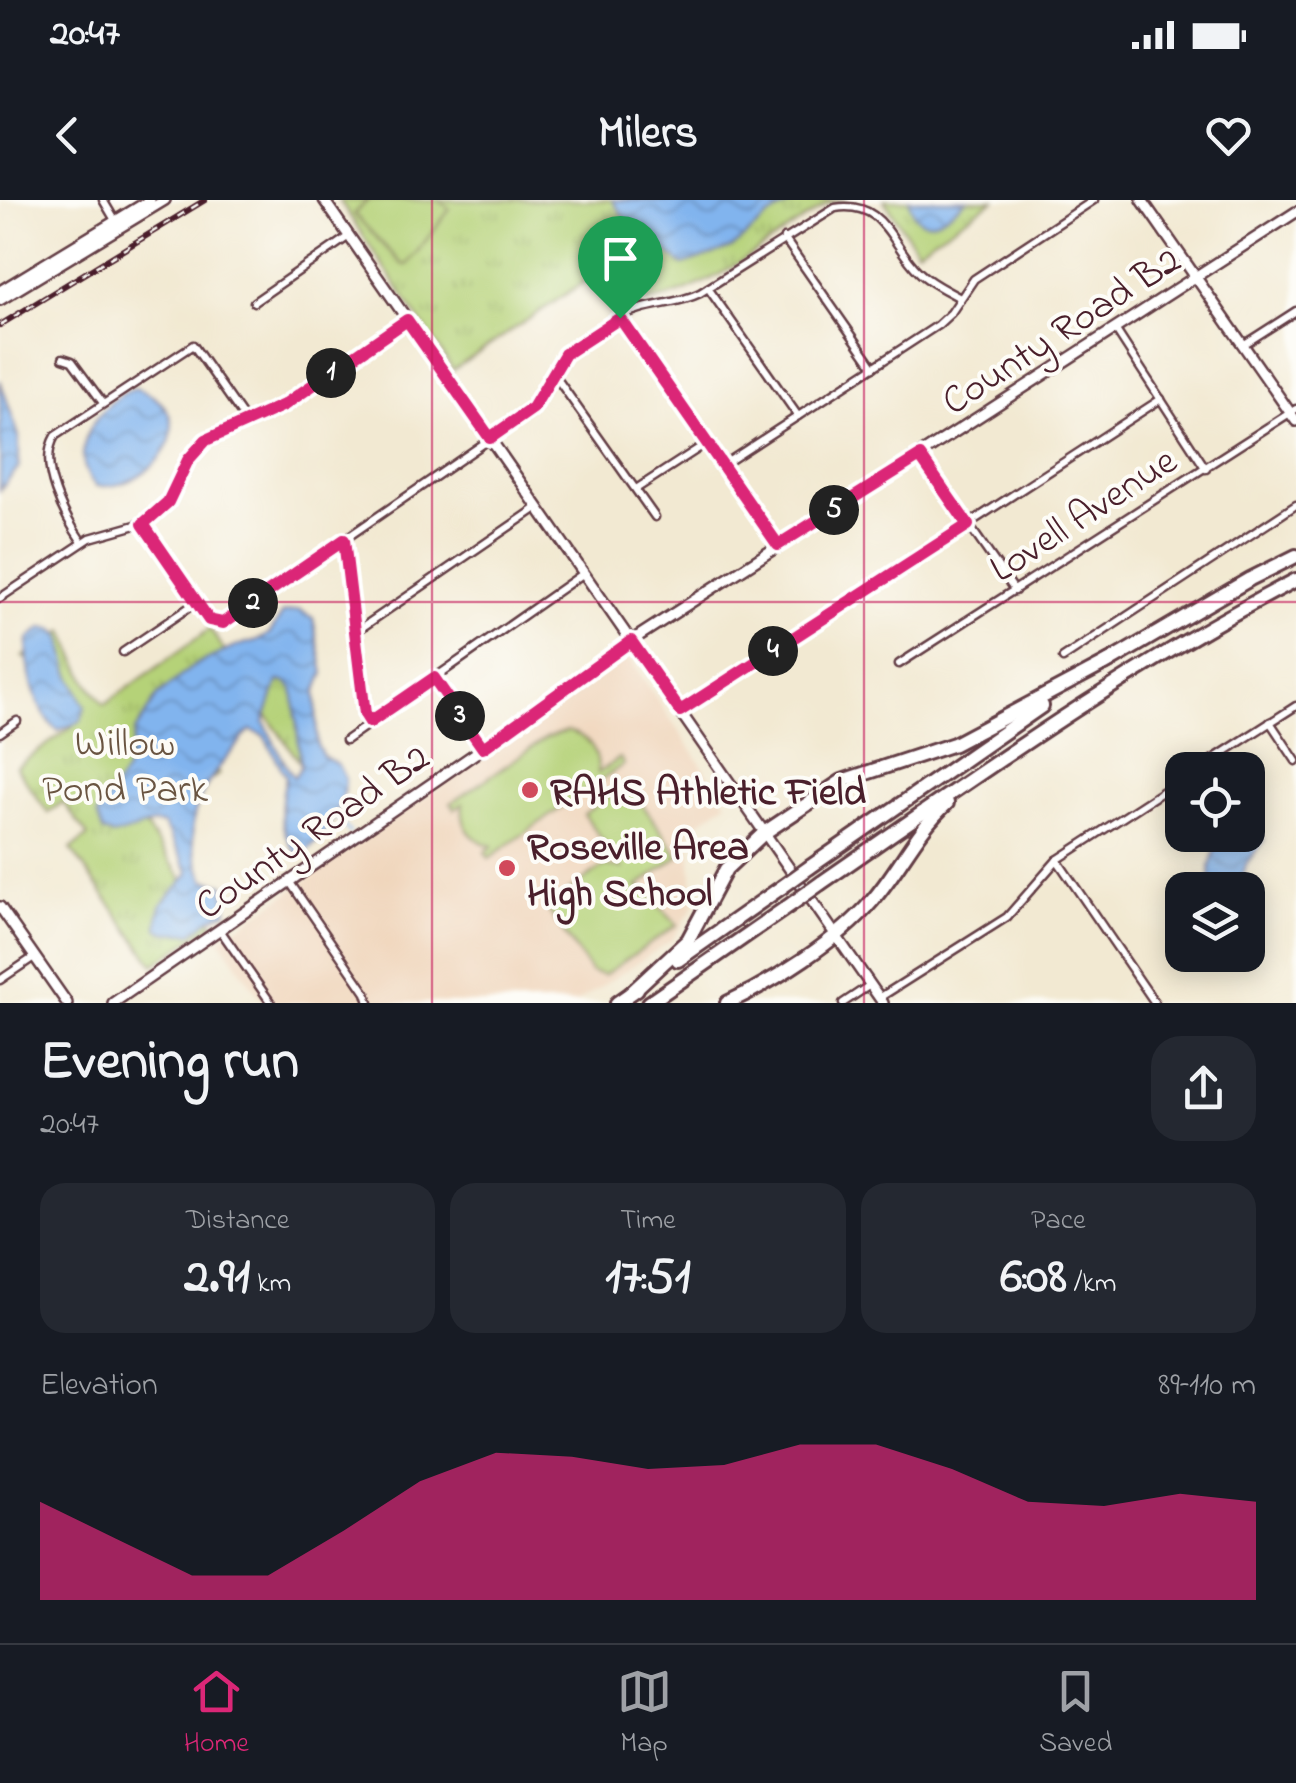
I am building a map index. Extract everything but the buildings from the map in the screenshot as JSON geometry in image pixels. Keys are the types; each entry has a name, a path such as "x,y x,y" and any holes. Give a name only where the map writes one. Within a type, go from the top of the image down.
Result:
{"highway":[{"path":"630,993 688,940 726,869 764,833 842,781 954,744 1296,556"},
{"path":"649,1003 1006,753 1150,660 1296,580"},
{"path":"616,1003 1110,661"},
{"path":"727,1003 834,935 871,902 942,807 1006,753"}],"street":[{"path":"102,200 117,224"},
{"path":"0,300 150,200"},
{"path":"0,291 165,200"},
{"path":"324,200 881,1001 1006,917 1057,860 1165,790"},
{"path":"722,465 946,319 981,273 1094,200"},
{"path":"1158,200 1144,204 1294,414"},
{"path":"143,524 209,620 223,623 533,408 570,350 620,318 645,308 682,301 708,288 826,211 850,205 864,208 882,222 919,272 960,298"},
{"name":"County Road B2","path":"113,1003 631,641 1296,212"},
{"path":"254,302 349,236"},
{"path":"784,238 874,367"},
{"path":"708,288 798,416"},
{"path":"1242,346 1296,310"},
{"path":"620,318 778,545"},
{"path":"0,598 82,542 143,524 168,502 199,446 296,398 407,320"},
{"path":"1115,329 1206,469"},
{"path":"82,542 64,515 55,491 51,441 194,345 247,422"},
{"path":"63,358 72,361 103,404"},
{"path":"553,373 654,517"},
{"path":"680,711 1161,399"},
{"name":"Lovell Avenue","path":"899,664 1294,414"},
{"path":"636,489 707,443"},
{"path":"920,456 1015,592"},
{"path":"1062,658 1296,505"},
{"path":"354,633 538,507"},
{"path":"344,540 362,708 370,722"},
{"path":"346,740 584,574"},
{"path":"123,652 196,602"},
{"path":"434,678 483,748"},
{"path":"1224,752 1296,706"},
{"path":"0,733 17,721"},
{"path":"1270,722 1296,761"},
{"path":"1057,860 1154,1003"},
{"path":"289,881 369,1003"},
{"path":"0,907 67,1003"},
{"path":"220,930 271,1003"},
{"path":"0,980 34,956"},
{"path":"844,1003 870,985"}],"shaded area":[{"name":"Roseville Area High School","path":"625,659 632,662 727,802 689,830 694,906 672,940 576,1003 264,1003 220,940"}],"green space":[{"path":"339,200 846,200 825,205 719,275 672,296 648,302 618,259 453,370"},
{"path":"368,200 438,200 450,209 407,265 354,214"},
{"path":"884,200 994,200 917,250"},
{"name":"Willow Pond Park","path":"210,629 237,670 290,635 303,767 262,709 203,752 219,774 146,827 214,924 154,965 71,849 88,836 63,802 48,813 16,767 72,727 67,705 56,686 23,657 64,631 86,680 104,705"},
{"name":"RAHS Athletic Field","path":"567,731 591,746 598,773 620,758 624,764 489,858 485,852 492,846 469,831 463,819 463,804 455,809 451,803 546,738"},
{"path":"627,783 679,856 637,887 643,888 677,925 604,975 591,972 546,907 604,866 622,868 584,814"}],"water":[{"path":"612,200 798,200 767,218 732,248 683,265 657,244 646,227 629,224"},
{"path":"909,200 967,200 942,218 927,222 914,213"},
{"path":"0,380 19,436 19,467 0,490"},
{"path":"135,388 158,400 169,415 172,432 166,449 137,477 117,485 96,486 87,473 84,444 98,416"},
{"path":"300,610 313,618 324,673 316,692 317,745 323,756 338,765 345,779 341,800 315,844 297,854 286,836 282,817 286,777 264,736 250,730 209,782 194,816 196,857 205,880 224,884 227,911 193,933 167,933 158,929 160,910 189,873 164,825 155,823 113,836 103,831 97,814 126,771 135,731 157,696 194,665 261,639 283,613","holes":["278,681 293,688 301,767 294,777 264,722"]},
{"path":"42,628 53,629 61,636 69,672 85,707 81,721 58,731 43,712 30,676 28,639"},
{"path":"1214,852 1255,852 1244,872 1210,872"}],"waterway":[{"path":"333,813 350,833"}],"railway":[{"path":"0,325 205,200"}],"place":[{"name":"RAHS Athletic Field","path":"530,790"},
{"name":"Roseville Area High School","path":"507,868"}],"route":[{"path":"620,318 778,545 920,456 968,525 680,711 631,641 483,748 434,678 370,722 362,708 344,540 223,623 216,624 209,620 143,524 168,502 188,460 206,440 284,405 407,320 490,438 533,408 565,354 620,318"}]}
